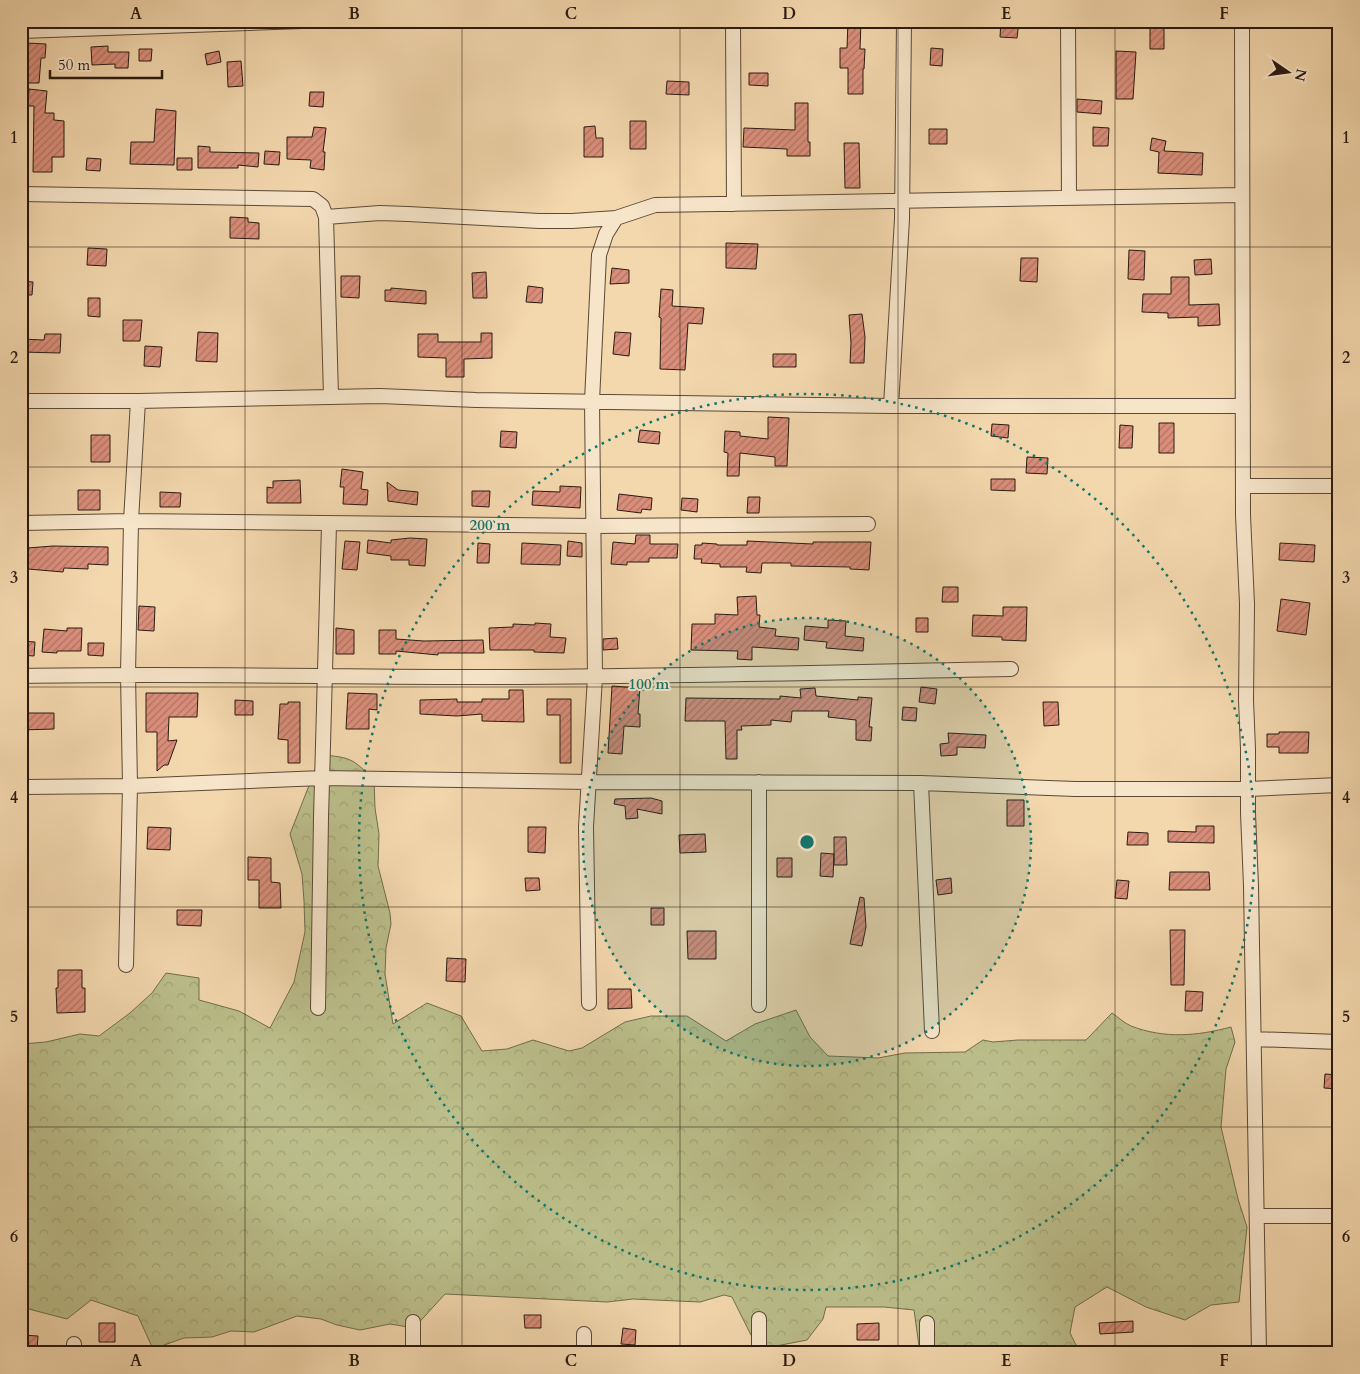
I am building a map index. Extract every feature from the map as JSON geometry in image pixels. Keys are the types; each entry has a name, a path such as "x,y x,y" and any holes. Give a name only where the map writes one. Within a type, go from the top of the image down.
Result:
{"street":[{"path":"21,31 302,21"},
{"path":"733,21 734,204"},
{"path":"891,406 902,219 904,21"},
{"path":"1068,21 1069,198"},
{"path":"1242,21 1243,486 1247,604 1246,700 1259,1353"},
{"path":"21,194 313,199 322,206 326,217 331,396"},
{"path":"326,217 408,214 572,221 616,218 655,205 1242,195"},
{"path":"589,1003 586,827 595,677 592,401 599,255 606,234 616,218"},
{"path":"21,401 138,401 380,396 476,400 891,406 1243,406"},
{"path":"126,965 130,786 128,674 131,522 138,401"},
{"path":"1243,486 1339,486"},
{"path":"21,523 131,522 594,526 868,524"},
{"path":"318,1008 329,524"},
{"path":"21,676 128,674 325,677 595,677 1011,669"},
{"path":"21,787 130,786 322,778 590,782 921,783 1075,789 1339,786"},
{"path":"759,1005 760,782"},
{"path":"921,783 932,1031"},
{"path":"1254,1039 1339,1042"},
{"path":"1257,1216 1339,1216"},
{"path":"759,1319 759,1353"},
{"path":"413,1322 413,1353"},
{"path":"927,1323 927,1353"},
{"path":"584,1334 584,1353"}],"green space":[{"path":"321,755 351,760 374,780 375,808 379,834 378,866 391,924 386,948 385,974 393,1024 427,1003 461,1016 482,1051 507,1049 533,1040 569,1051 582,1048 625,1022 651,1016 687,1016 726,1041 755,1024 796,1010 810,1037 828,1056 878,1058 905,1053 965,1052 983,1040 993,1042 1086,1040 1112,1013 1131,1026 1156,1033 1181,1035 1231,1027 1235,1042 1226,1069 1221,1127 1238,1199 1247,1227 1239,1302 1211,1305 1185,1320 1146,1307 1107,1287 1075,1307 1070,1333 1077,1347 1076,1353 920,1353 914,1310 884,1307 826,1307 823,1319 807,1340 771,1347 753,1339 732,1297 724,1295 700,1302 633,1299 607,1302 445,1294 414,1328 390,1324 360,1330 321,1319 297,1316 254,1332 231,1331 212,1337 184,1338 153,1349 138,1316 91,1300 67,1319 21,1307 21,1041 22,1044 46,1042 80,1034 99,1036 130,1013 152,993 166,973 199,978 199,1000 239,1011 270,1028 294,982 305,932 302,874 290,834"}],"building":[{"path":"848,21 861,22 860,49 865,49 863,94 848,94 848,68 840,68 840,48 847,48"},
{"path":"1001,21 1019,21 1017,38 1000,37"},
{"path":"1150,21 1164,21 1164,49 1150,49"},
{"path":"27,43 46,44 45,58 41,58 39,83 26,83 26,80 21,80 21,66 26,66"},
{"path":"108,46 108,52 129,52 128,68 115,68 115,64 92,65 91,47"},
{"path":"931,48 943,49 942,66 930,65"},
{"path":"139,49 152,49 151,61 139,61"},
{"path":"219,51 221,62 207,65 205,54"},
{"path":"1116,51 1136,52 1133,99 1116,99"},
{"path":"241,61 243,86 228,87 227,62"},
{"path":"749,73 768,73 768,86 749,85"},
{"path":"667,81 689,82 689,95 666,94"},
{"path":"29,89 47,91 45,113 54,113 54,120 64,121 64,157 52,157 52,172 33,172 34,106 28,106"},
{"path":"310,92 324,92 323,107 309,106"},
{"path":"1077,99 1102,101 1101,114 1077,112"},
{"path":"795,103 808,103 810,156 787,156 787,149 743,147 744,128 795,130"},
{"path":"156,109 176,111 174,165 130,164 131,142 154,142"},
{"path":"630,121 646,121 646,149 630,149"},
{"path":"595,126 596,138 603,138 603,157 584,157 584,127"},
{"path":"314,127 326,128 323,152 325,152 324,170 310,168 311,160 287,159 287,137 312,137"},
{"path":"1093,127 1109,128 1108,146 1093,146"},
{"path":"929,129 947,129 947,144 929,144"},
{"path":"1152,138 1166,141 1164,151 1203,153 1202,175 1158,173 1159,152 1150,150"},
{"path":"844,143 859,143 860,188 845,188"},
{"path":"198,146 210,147 210,152 259,153 258,167 238,165 238,168 198,168"},
{"path":"265,151 280,152 279,165 264,164"},
{"path":"87,158 101,159 100,171 86,170"},
{"path":"177,158 192,158 192,170 177,170"},
{"path":"230,217 248,218 248,222 259,223 259,239 230,238"},
{"path":"726,243 758,244 756,269 726,268"},
{"path":"88,248 107,249 106,266 87,265"},
{"path":"1129,250 1145,251 1144,280 1128,279"},
{"path":"1021,258 1038,258 1037,282 1020,281"},
{"path":"1211,259 1212,274 1195,275 1194,260"},
{"path":"612,268 629,270 629,283 610,284"},
{"path":"486,272 487,298 473,298 472,273"},
{"path":"341,276 360,276 359,298 341,297"},
{"path":"1171,277 1189,277 1189,305 1219,304 1220,325 1198,326 1198,317 1168,318 1168,313 1142,312 1143,294 1171,294"},
{"path":"21,281 33,282 32,295 21,295"},
{"path":"528,286 543,288 542,303 526,302"},
{"path":"391,288 426,291 426,304 385,301 385,290 391,290"},
{"path":"661,289 673,290 672,306 704,308 702,324 688,323 685,370 660,369 661,318 659,317"},
{"path":"88,298 100,298 100,317 88,316"},
{"path":"862,314 865,337 864,363 850,363 849,315"},
{"path":"123,320 142,320 140,341 123,341"},
{"path":"198,332 218,333 217,362 196,361"},
{"path":"615,332 631,333 629,356 613,354"},
{"path":"481,333 492,333 492,358 464,359 464,377 446,377 446,358 418,357 418,334 438,334 438,342 481,342"},
{"path":"45,334 61,334 60,353 21,352 21,339 44,340"},
{"path":"145,346 162,347 160,367 144,366"},
{"path":"773,354 796,354 796,367 773,367"},
{"path":"768,417 789,418 787,466 775,466 775,457 740,453 739,476 727,476 728,453 724,452 725,431 740,432 740,436 768,439"},
{"path":"1159,423 1174,423 1174,453 1159,453"},
{"path":"992,424 1009,425 1008,438 991,436"},
{"path":"1120,425 1133,426 1132,448 1119,448"},
{"path":"640,430 660,432 659,444 638,442"},
{"path":"501,431 517,432 516,448 500,447"},
{"path":"91,435 110,435 110,462 91,462"},
{"path":"1027,457 1048,458 1047,474 1026,473"},
{"path":"342,469 363,472 361,489 368,490 367,505 343,504 344,487 340,487"},
{"path":"991,479 1015,479 1015,491 991,490"},
{"path":"300,480 301,503 267,503 267,487 273,488 273,481"},
{"path":"387,482 398,490 418,492 417,505 388,501"},
{"path":"560,486 581,487 580,508 532,505 533,491 560,492"},
{"path":"78,490 100,490 100,510 78,510"},
{"path":"472,491 490,491 489,507 472,506"},
{"path":"160,492 181,493 180,507 160,507"},
{"path":"619,494 652,498 651,510 642,509 641,513 617,510"},
{"path":"748,497 760,497 759,513 747,513"},
{"path":"682,498 698,499 697,512 681,510"},
{"path":"636,535 650,535 650,544 678,544 677,558 649,558 649,562 627,562 627,565 611,564 613,542 635,544"},
{"path":"427,539 425,566 409,565 409,560 391,560 391,556 367,553 368,540 391,543 391,540"},
{"path":"345,541 360,542 357,570 342,569"},
{"path":"568,541 582,543 582,557 567,556"},
{"path":"747,541 813,544 813,542 871,542 869,570 850,569 850,567 791,566 791,563 762,563 761,573 746,572 747,567 720,567 720,564 701,563 702,559 694,559 695,545 702,545 702,543 747,545"},
{"path":"478,543 490,544 489,563 477,563"},
{"path":"522,543 561,545 560,565 521,564"},
{"path":"1280,543 1315,545 1314,562 1279,560"},
{"path":"53,546 108,547 108,565 88,564 88,569 64,568 63,572 28,569 28,548"},
{"path":"943,587 958,587 958,602 942,602"},
{"path":"756,596 757,615 760,615 759,627 776,629 775,636 799,638 798,650 752,647 752,660 737,659 738,651 691,650 692,624 715,624 715,614 738,615 737,597"},
{"path":"1281,599 1310,603 1306,635 1277,631"},
{"path":"139,606 155,607 154,631 138,630"},
{"path":"1003,607 1027,607 1026,641 1002,640 1002,637 972,636 973,615 1003,616"},
{"path":"916,618 928,618 928,632 916,632"},
{"path":"828,620 846,621 845,636 864,638 863,651 826,648 827,642 804,640 805,626 828,628"},
{"path":"535,623 551,624 550,637 566,638 564,653 534,652 534,650 490,650 489,628 513,627 513,624 535,625"},
{"path":"67,628 82,628 81,651 42,652 44,629 67,631"},
{"path":"336,628 354,630 354,654 336,654"},
{"path":"379,630 396,630 396,639 424,641 483,640 484,653 438,653 438,655 396,651 396,654 379,654"},
{"path":"617,638 618,649 603,650 603,639"},
{"path":"21,641 35,642 34,656 21,655"},
{"path":"88,643 104,643 103,656 88,655"},
{"path":"612,686 640,688 638,714 640,714 640,727 624,726 622,754 608,753"},
{"path":"921,687 937,689 935,704 919,702"},
{"path":"815,688 816,696 858,700 858,697 872,698 869,727 872,727 871,741 856,740 856,720 828,717 829,711 792,711 791,722 771,720 771,725 741,726 742,730 737,730 737,759 726,759 725,721 685,721 686,698 780,699 780,696 801,698 800,689"},
{"path":"509,690 523,690 524,722 482,721 482,714 457,716 420,714 420,700 457,699 457,702 482,702 482,699 509,699"},
{"path":"146,693 198,693 197,717 169,717 168,741 177,740 168,765 164,765 157,771 157,732 146,732"},
{"path":"348,693 377,694 377,710 369,709 369,729 346,729"},
{"path":"547,699 571,699 571,763 560,763 560,715 547,715"},
{"path":"235,700 253,701 253,715 235,715"},
{"path":"288,702 300,702 300,763 288,763 288,740 278,739 280,704 288,704"},
{"path":"1043,702 1058,702 1059,725 1044,726"},
{"path":"903,707 917,708 916,721 902,720"},
{"path":"21,713 54,713 54,729 21,730"},
{"path":"1279,732 1309,732 1308,753 1279,753 1279,747 1267,747 1267,734 1279,734"},
{"path":"948,733 986,735 985,748 957,747 957,755 941,756 940,744 949,743"},
{"path":"651,798 662,801 662,814 637,809 638,818 626,819 625,806 614,804 615,799"},
{"path":"1007,800 1024,800 1024,826 1007,826"},
{"path":"1196,826 1214,826 1214,843 1168,842 1168,831 1196,832"},
{"path":"148,827 171,828 170,850 147,849"},
{"path":"528,827 546,827 545,853 528,852"},
{"path":"1128,832 1148,833 1148,845 1127,845"},
{"path":"705,834 706,852 680,853 679,835"},
{"path":"834,837 846,837 847,865 834,865"},
{"path":"821,853 834,854 833,877 820,876"},
{"path":"248,857 271,858 271,882 280,883 281,908 259,908 259,880 248,880"},
{"path":"777,858 792,858 792,877 777,877"},
{"path":"1170,872 1209,872 1210,890 1169,890"},
{"path":"525,878 539,878 540,890 526,891"},
{"path":"951,878 952,893 938,895 936,880"},
{"path":"1117,880 1129,881 1127,899 1115,898"},
{"path":"860,897 864,898 866,927 862,946 850,944"},
{"path":"651,908 664,908 664,925 651,925"},
{"path":"177,910 202,910 201,926 177,925"},
{"path":"1170,930 1185,930 1184,985 1171,985"},
{"path":"687,931 716,931 716,959 688,959"},
{"path":"447,958 466,959 465,982 446,981"},
{"path":"58,970 82,970 82,988 85,988 85,1012 57,1013 56,988 58,988"},
{"path":"608,989 631,989 632,1008 608,1009"},
{"path":"1186,991 1203,992 1202,1011 1185,1011"},
{"path":"1325,1074 1339,1075 1339,1089 1324,1088"},
{"path":"524,1315 541,1315 541,1328 525,1328"},
{"path":"1133,1321 1133,1332 1100,1334 1099,1323"},
{"path":"99,1323 115,1323 115,1342 99,1342"},
{"path":"879,1323 879,1340 857,1340 857,1324"},
{"path":"623,1328 636,1330 635,1345 621,1344"},
{"path":"22,1335 38,1336 37,1350 22,1349"}]}
